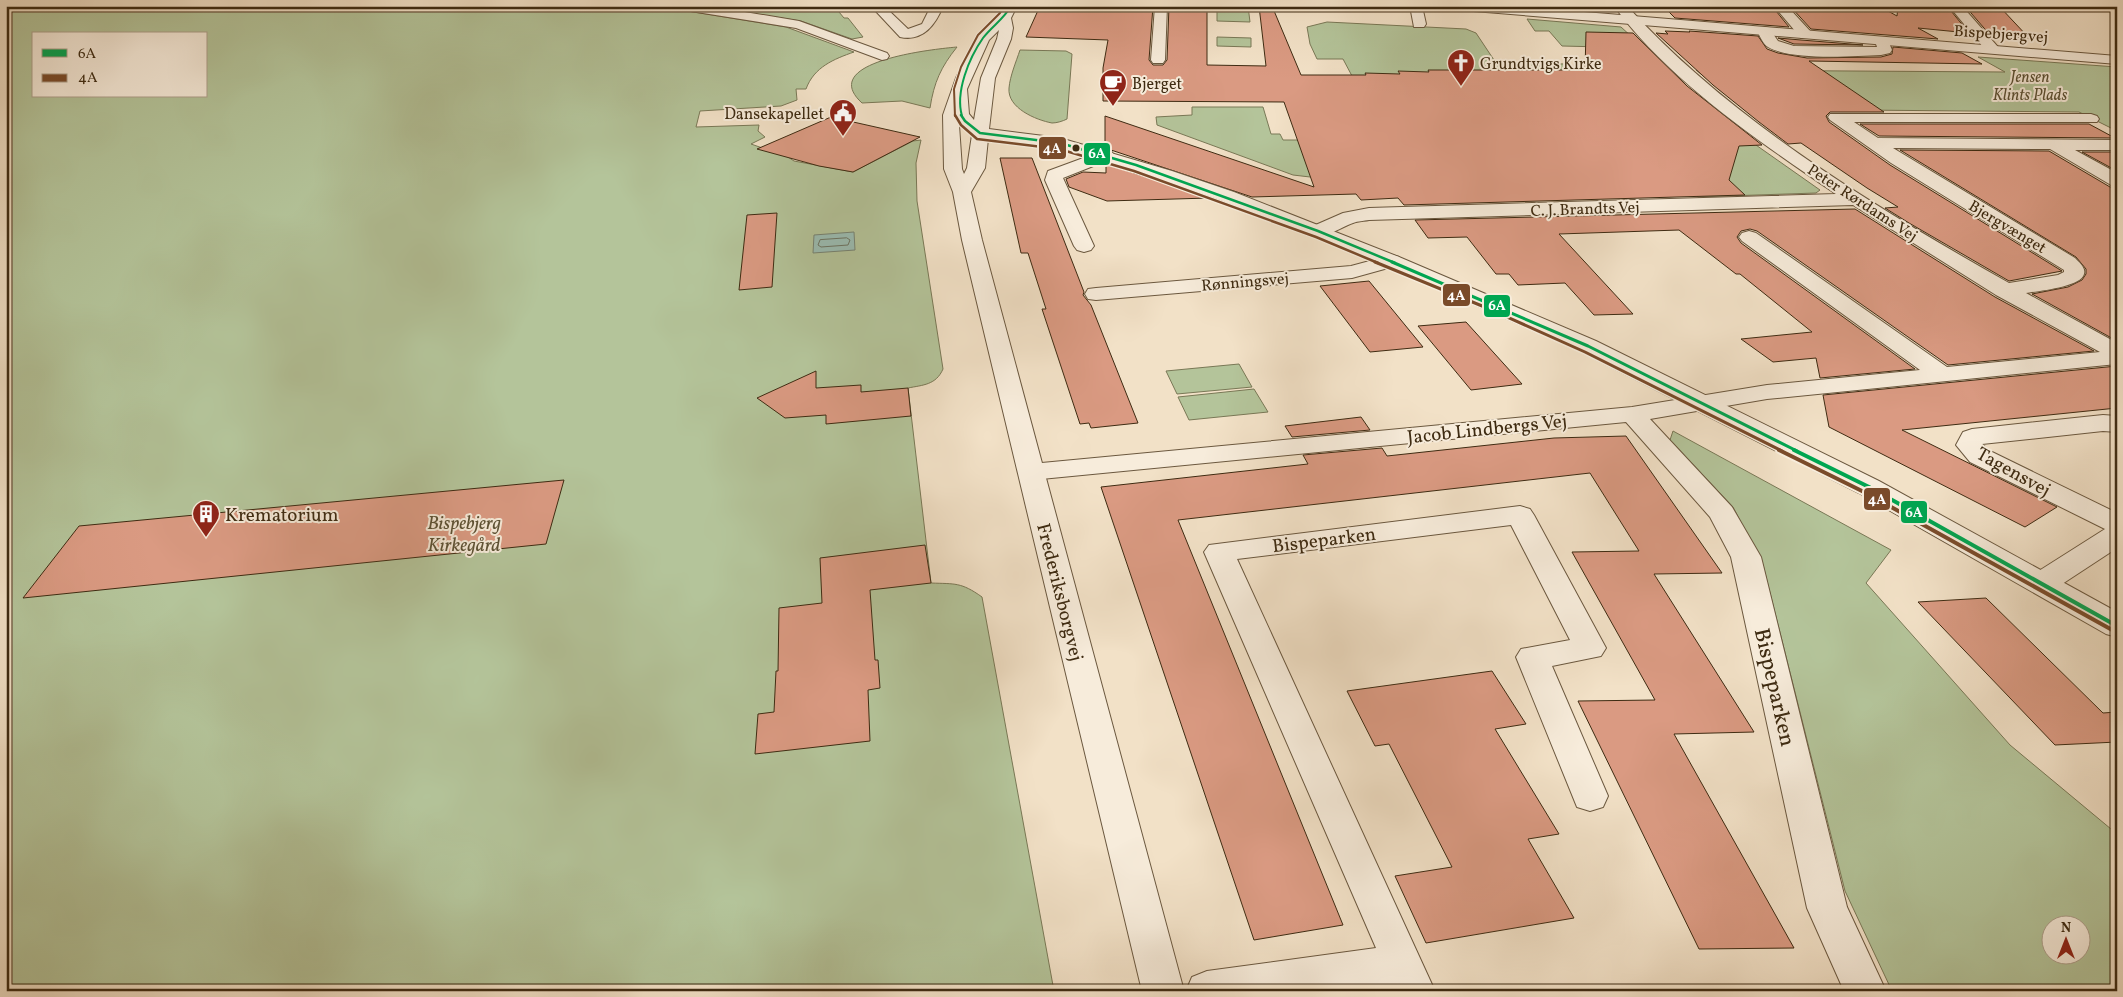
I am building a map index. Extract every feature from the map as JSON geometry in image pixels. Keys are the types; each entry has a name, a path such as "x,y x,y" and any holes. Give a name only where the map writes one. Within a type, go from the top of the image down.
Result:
{"street":[{"path":"684,6 799,26 882,56"},
{"path":"877,6 905,34"},
{"path":"853,45 883,37 925,30 929,26 936,6"},
{"path":"1158,60 1161,6"},
{"path":"1416,6 1419,24"},
{"path":"1780,6 1806,35"},
{"path":"1955,6 1993,50"},
{"name":"Bispebjergvej","path":"1468,7 1626,13 1764,31 2117,60"},
{"name":"Frederiksborgvej","path":"1008,12 983,38 967,69 952,115 950,129 952,169 962,192 972,240 1163,991"},
{"name":"Frederiksborgvej","path":"962,192 976,168 988,78 1004,39 1008,12"},
{"name":"Peter Rørdams Vej","path":"1626,13 1679,68 1711,97 1855,199 2004,290 2117,352"},
{"path":"1764,31 1770,42 1775,45 1798,50 1881,51 1885,50 1882,41"},
{"path":"960,90 961,114 965,121 980,133 1060,144 1105,155 1227,196 1392,261 1579,342 1705,403 1869,487 2117,626"},
{"path":"982,115 1060,144"},
{"name":"Bjergvænget","path":"2004,290 2063,280 2074,275 2074,269 2068,262 1897,159 1836,117 2091,119"},
{"path":"1875,143 2117,145"},
{"path":"2052,144 2117,181"},
{"path":"1084,246 1057,187 1054,175 1105,155"},
{"name":"C. J. Brandts Vej","path":"1318,231 1350,217 1369,214 1855,199"},
{"path":"1748,237 1941,374"},
{"name":"Rønningsvej","path":"1096,294 1352,272 1392,261"},
{"name":"Jacob Lindbergs Vej","path":"1031,472 1632,414 1767,392 2117,357"},
{"name":"Bispeparken","path":"1632,414 1672,461 1722,513 1746,557 1827,908 1864,991"},
{"name":"Tagensvej","path":"2117,424 2103,422 1972,437 1969,445 1979,456 2117,524"},
{"name":"Bispeparken","path":"1207,991 1409,977 1219,552 1520,515 1590,648 1532,657 1590,796"},
{"path":"2042,584 2117,535"}],"green space":[{"name":"Bispebjerg Kirkegård","path":"6,6 657,6 786,27 854,52 832,61 819,69 806,89 796,89 797,100 781,106 700,111 696,127 759,125 758,131 765,137 751,144 788,157 794,161 853,172 913,141 921,140 916,163 917,201 943,369 933,381 908,388 931,583 963,586 982,597 1054,991 6,991"},
{"path":"703,6 834,6 844,18 848,18 863,37 852,39 801,21"},
{"path":"1217,6 1248,6 1250,22 1217,21"},
{"path":"1527,19 1621,27 1644,48 1562,46 1549,31 1535,31"},
{"path":"1327,22 1466,29 1476,33 1496,63 1566,64 1582,70 1621,108 1369,108 1343,59 1317,59 1310,44 1307,27"},
{"path":"1217,37 1251,38 1251,47 1217,46"},
{"path":"957,47 939,75 930,108 902,101 862,103 852,89 854,77 866,67 905,55"},
{"path":"1020,50 1066,51 1072,54 1067,119 1054,123 1045,121 1024,112 1013,101 1009,88"},
{"name":"Jensen Klints Plads","path":"1978,57 2117,67 2117,131 2079,112 1744,109 1696,70 2005,72"},
{"path":"1192,107 1263,107 1271,134 1280,134 1283,140 1318,140 1343,177 1293,175 1157,125 1156,117 1192,115"},
{"path":"1746,138 1820,190 1816,193 1698,197 1637,141"},
{"path":"1239,364 1252,387 1177,394 1166,371"},
{"path":"1254,389 1268,412 1189,420 1178,397"},
{"path":"1673,431 1891,550 1866,583 2010,745 2117,834 2117,991 1892,991 1845,891 1763,565 1733,507 1670,440"}],"water":[{"path":"854,232 855,250 813,253 814,235"}],"building":[{"path":"1040,6 1153,6 1149,60 1153,65 1163,65 1167,60 1169,6 1207,6 1207,65 1266,66 1259,6 1272,6 1301,75 1400,74 1398,71 1429,72 1428,70 1585,70 1586,32 1633,33 1687,86 1762,145 1739,146 1729,180 1745,195 1404,205 1398,198 1361,200 1356,194 1252,197 1105,148 1105,116 1314,187 1284,102 1103,101 1103,68 1108,40 1026,37"},
{"path":"1737,6 1772,6 1789,27 1675,18 1664,7 1740,9"},
{"path":"1790,6 1879,6 1897,16 1898,6 1947,6 1969,33 1918,28 1938,39 1811,29"},
{"path":"1965,6 1999,6 2029,38 1990,35"},
{"path":"1665,31 1758,36 1767,49 1807,58 1881,57 1892,54 1893,47 1962,53 1982,64 1809,61 1884,112 1830,112 1826,116 1829,122 1890,165 2062,271 2009,281 1909,223 1885,208 1898,207 1801,143 1788,144 1759,122 1713,85 1656,33 1668,34"},
{"path":"1778,38 1801,40 1863,45 1794,44"},
{"path":"831,117 920,137 853,172 819,166 757,149"},
{"path":"1860,124 2089,124 2115,138 1879,136"},
{"path":"1900,150 2049,151 2110,187 2117,188 2117,341 2032,294 2068,287 2082,280 2086,274 2086,269 2076,257"},
{"path":"2082,152 2117,152 2117,171"},
{"path":"1000,158 1032,158 1084,292 1083,295 1091,305 1138,423 1091,428 1089,423 1080,424 1042,309 1046,309 1028,253 1021,253"},
{"path":"1106,164 1209,198 1107,201 1069,187 1066,179 1083,172 1106,173"},
{"path":"1855,209 1995,297 2094,351 1948,365 1757,231 1750,229 1741,231 1737,237 1741,243 1915,369 1820,378 1816,358 1773,362 1741,339 1812,332 1740,274 1736,274 1679,230 1559,234 1633,314 1594,315 1565,283 1518,285 1509,274 1496,274 1467,237 1428,238 1415,220"},
{"path":"777,213 772,287 739,290 747,215"},
{"path":"1369,281 1423,347 1370,352 1320,286"},
{"path":"1466,322 1522,384 1471,390 1418,326"},
{"path":"2117,366 2117,408 1902,430 2057,507 2025,527 1829,427 1823,395"},
{"path":"816,371 816,388 861,385 861,392 908,388 911,416 826,424 826,415 785,418 757,398"},
{"path":"1361,417 1370,430 1292,437 1285,426"},
{"path":"1626,436 1722,573 1654,574 1754,732 1674,734 1794,948 1699,949 1578,701 1655,700 1572,552 1639,551 1590,473 1178,520 1343,925 1254,940 1101,487 1308,464 1303,455 1382,448 1387,456 1554,438"},
{"name":"Krematorium","path":"564,480 546,544 23,598 79,526"},
{"path":"925,545 931,583 870,590 875,660 878,660 880,688 868,690 870,741 755,754 758,714 774,712 776,671 778,671 779,608 822,603 820,558"},
{"path":"1986,598 2103,713 2117,712 2117,742 2055,745 1918,602"},
{"path":"1492,671 1526,724 1495,729 1559,834 1528,839 1574,918 1426,943 1395,876 1452,867 1389,744 1375,746 1347,691"}],"transit line":[{"name":"4A","path":"1004,6 1000,13 978,35 961,67 954,89 955,117 977,139 1059,149 1134,171 1316,237 1487,308 1585,352 1866,493 2114,631"},
{"name":"6A","path":"1011,6 1005,17 983,38 967,69 960,90 961,114 965,121 980,133 1060,143 1136,165 1318,231 1489,302 1588,346 1869,487 2117,626"}],"place":[{"name":"Grundtvigs Kirke","path":"1461,87"},
{"name":"Bjerget","path":"1113,107"},
{"name":"Dansekapellet","path":"843,137"},
{"name":"Krematorium","path":"206,538"}]}
